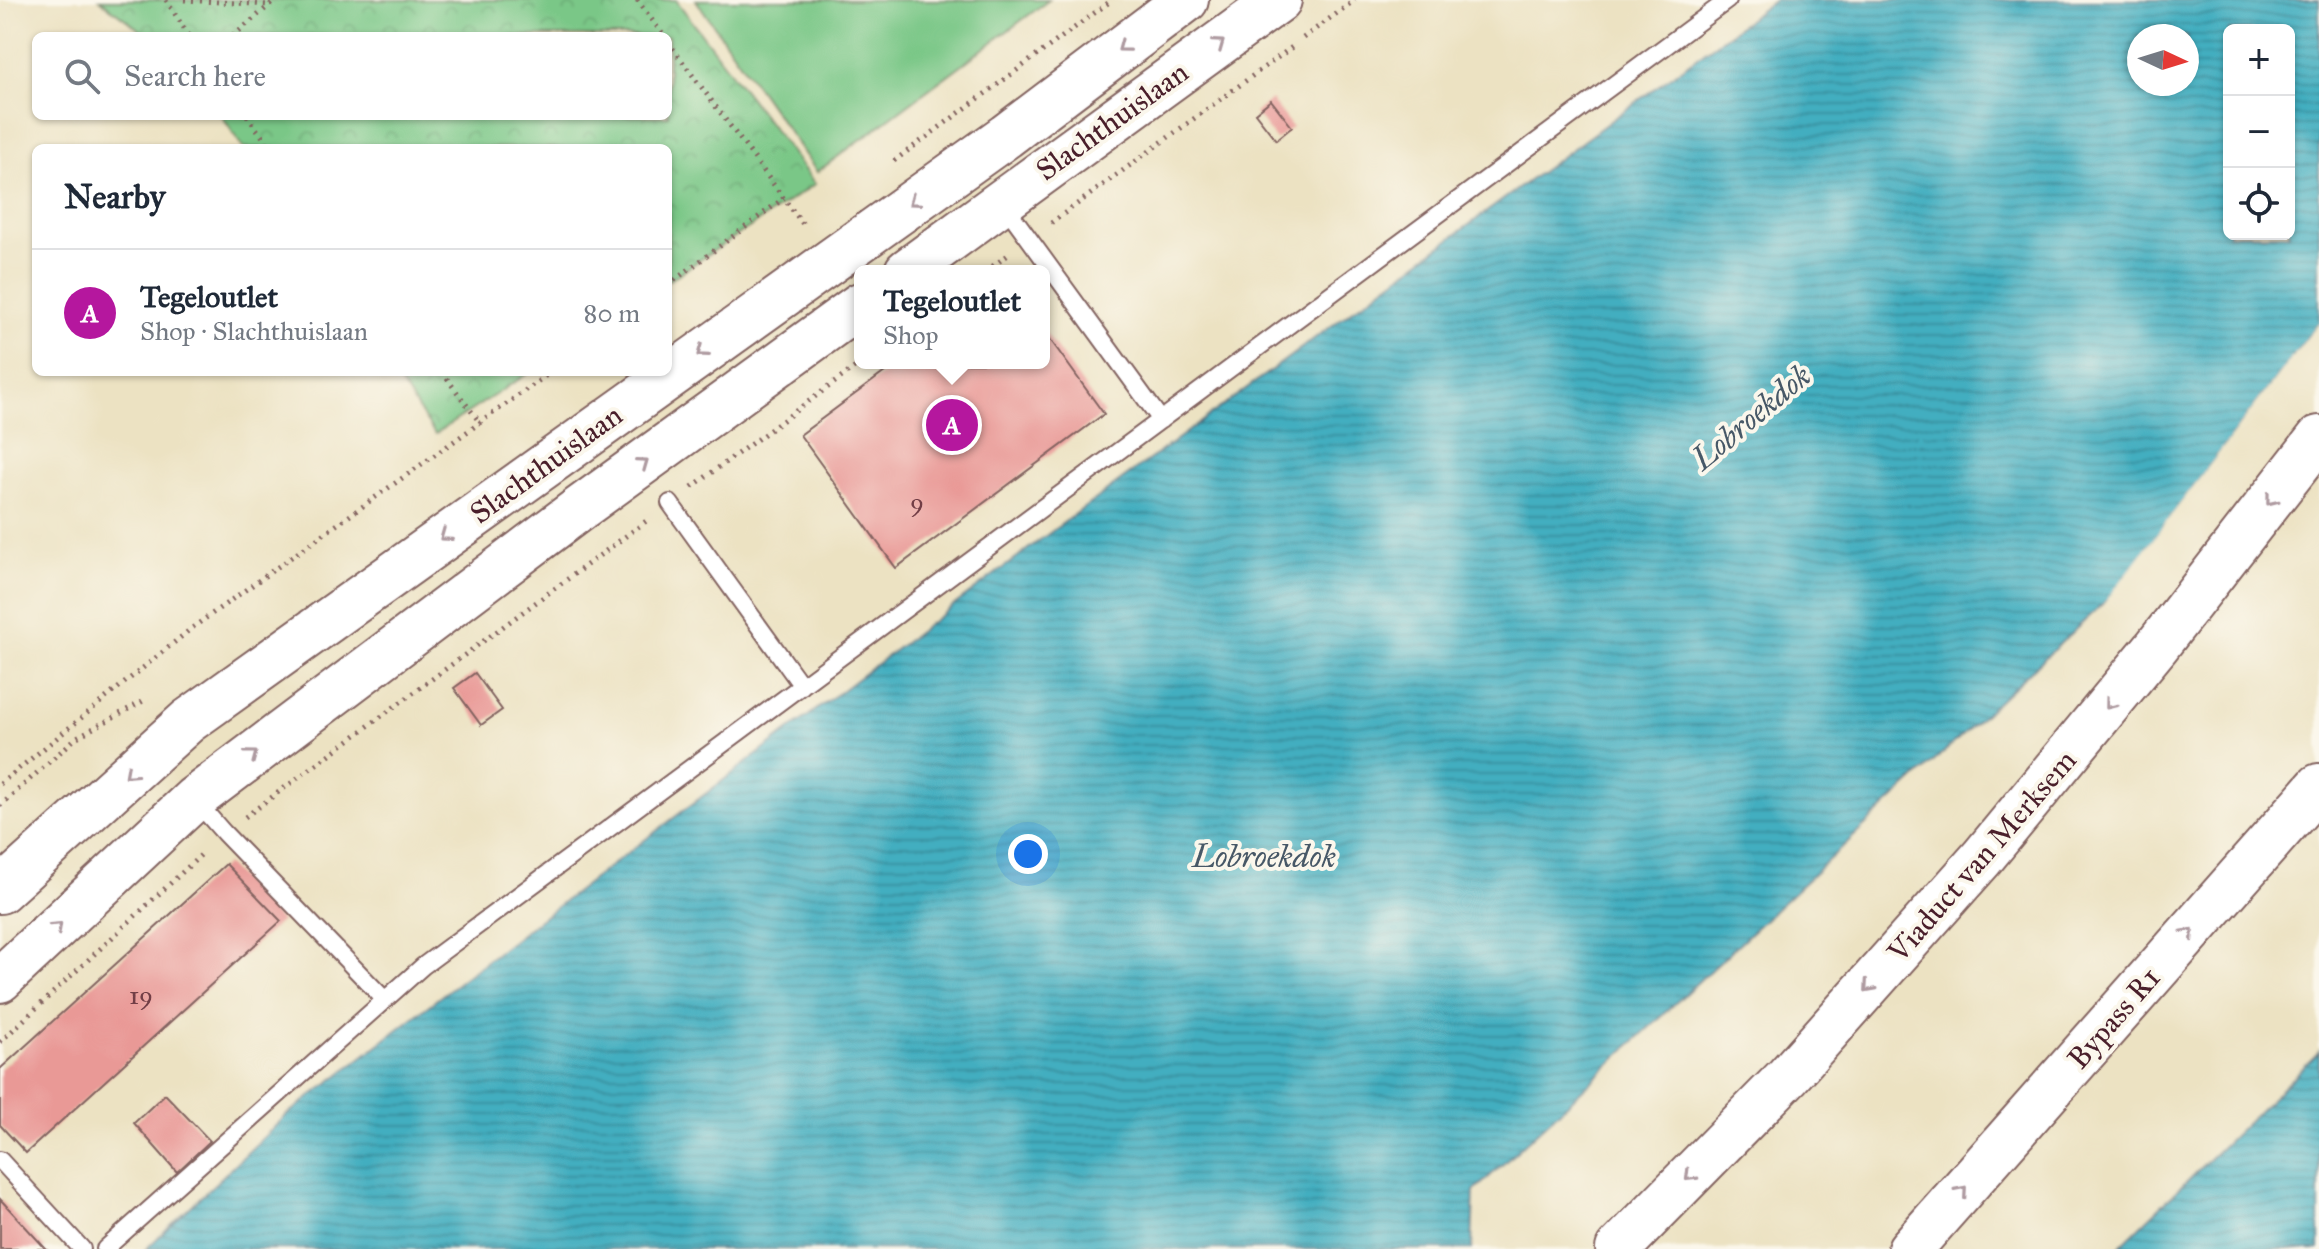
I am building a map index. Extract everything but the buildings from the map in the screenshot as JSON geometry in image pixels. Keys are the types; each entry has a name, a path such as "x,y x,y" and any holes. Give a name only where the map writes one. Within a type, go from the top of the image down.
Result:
{"main road":[{"name":"Slachthuislaan","path":"672,375 1006,136 1186,0"},
{"name":"Slachthuislaan","path":"915,265 1279,0"},
{"name":"Slachthuislaan","path":"0,980 194,799 579,509 854,309"},
{"name":"Slachthuislaan","path":"0,891 188,721 670,376"},
{"name":"Viaduct van Merksem","path":"1618,1249 1788,1076 1982,858 2128,682 2319,438"},
{"name":"Bypass R1","path":"1910,1249 2319,786"}],"lane":[{"path":"105,1249 423,966 1728,0"},
{"path":"1002,202 1049,265"},
{"path":"1050,267 1161,420"},
{"path":"670,503 802,686"},
{"path":"194,799 385,1000"},
{"path":"0,1160 82,1249"}],"path":[{"path":"166,0 186,32"},
{"path":"184,0 269,5"},
{"path":"238,32 276,0"},
{"path":"637,0 661,32"},
{"path":"994,265 1355,0"},
{"path":"672,47 805,227"},
{"path":"250,120 268,144"},
{"path":"672,282 784,198"},
{"path":"0,1042 224,833 854,368"},
{"path":"445,376 481,424"},
{"path":"0,784 192,628 546,376"},
{"path":"0,806 77,737 155,695"}],"green space":[{"path":"100,0 676,0 815,184 672,278 672,144 240,144 225,120 672,120 672,32 143,32"},
{"path":"696,0 1049,0 817,172"},
{"path":"396,376 524,376 435,434"}],"water":[{"name":"Lobroekdok","path":"1775,0 2319,0 2319,322 2110,597 1474,1191 1472,1249 146,1249 287,1115 1036,543"},
{"path":"2319,1051 2319,1249 2117,1249 2316,1055"}],"pier":[{"path":"2319,322 2319,329 2113,599 2092,619"}],"place":[{"name":"Tegeloutlet","path":"952,425"}]}
